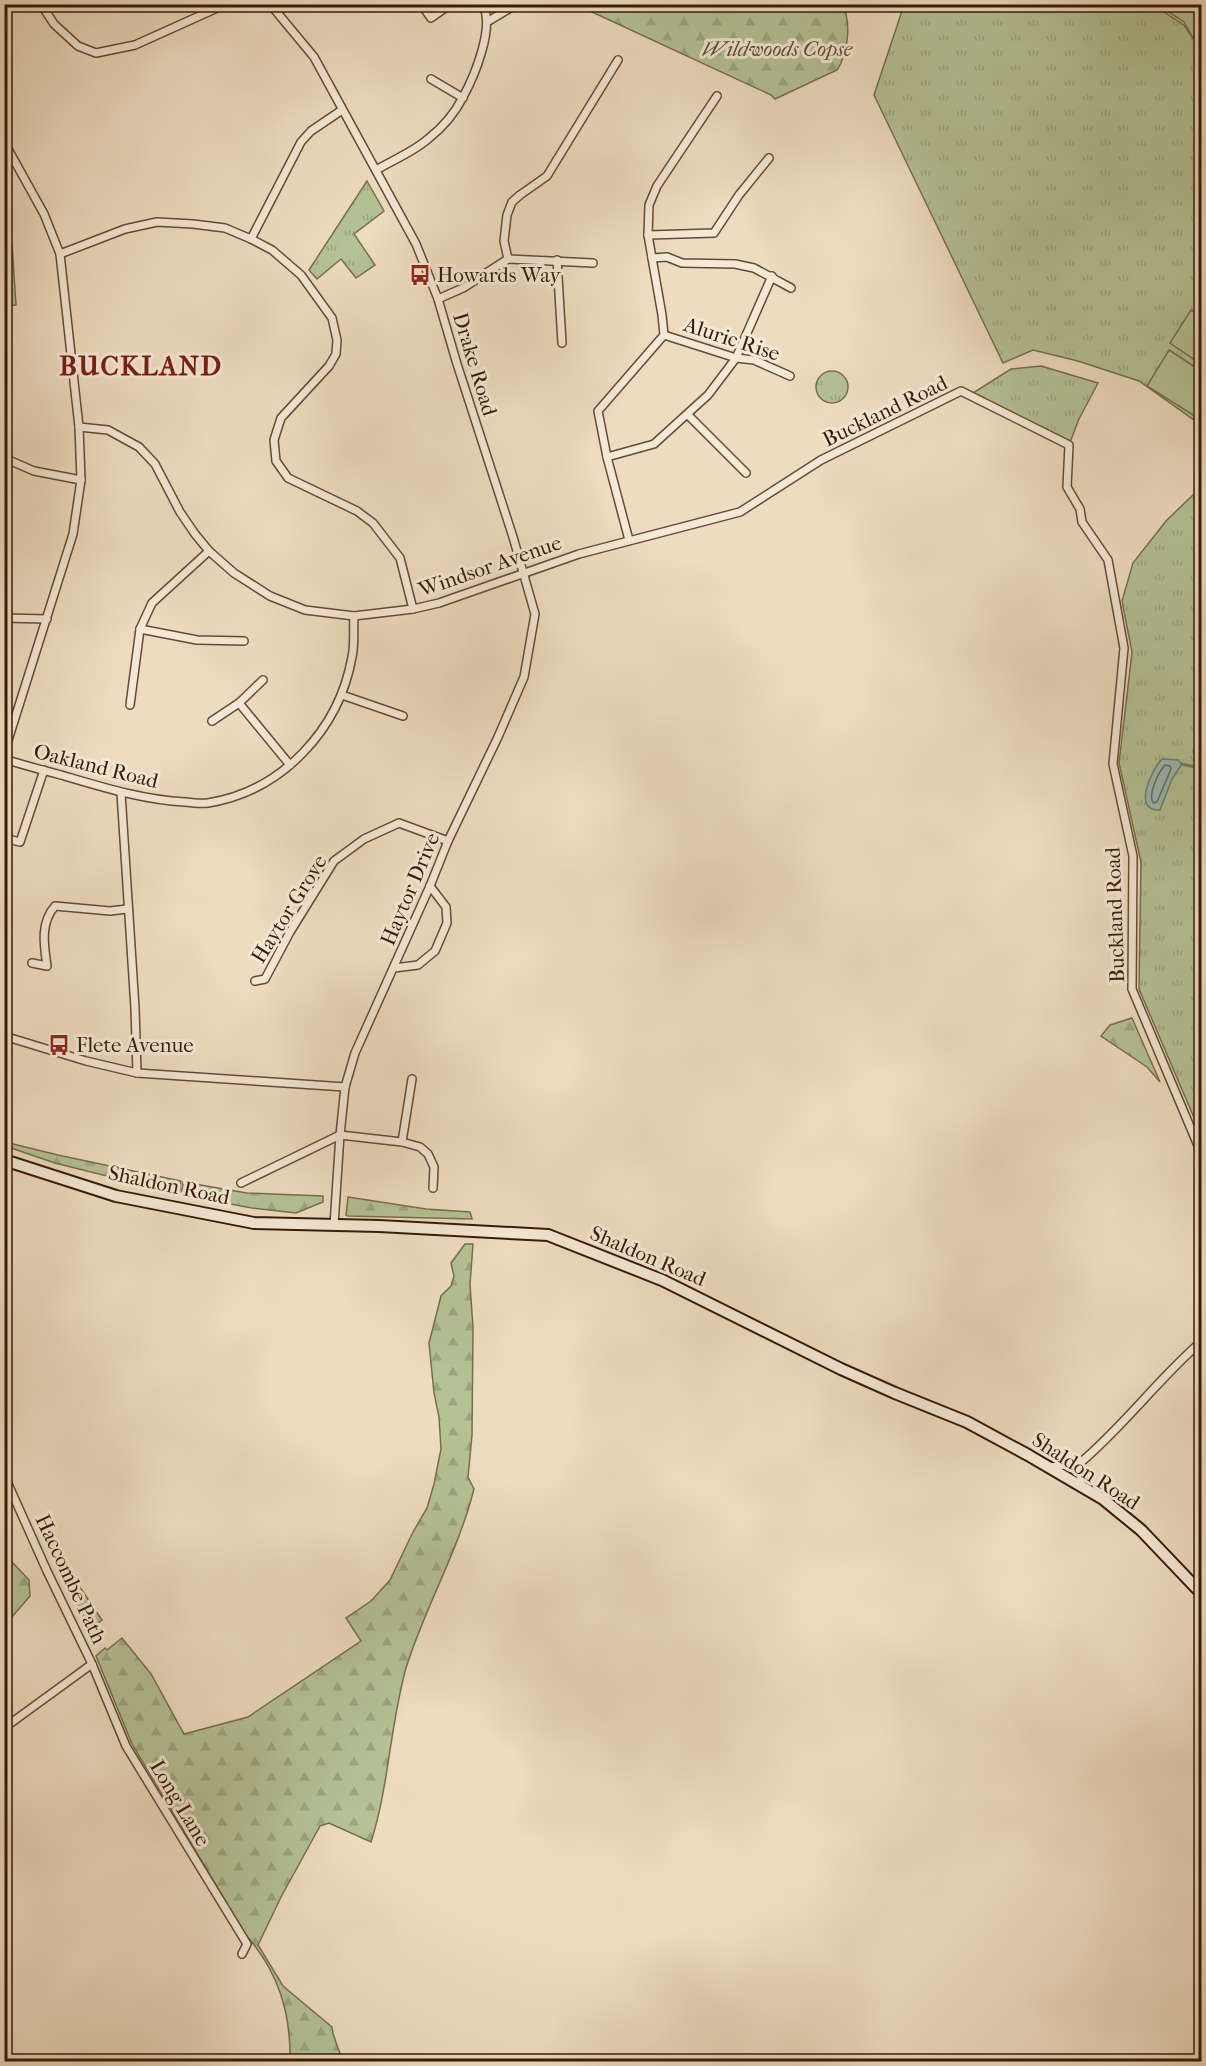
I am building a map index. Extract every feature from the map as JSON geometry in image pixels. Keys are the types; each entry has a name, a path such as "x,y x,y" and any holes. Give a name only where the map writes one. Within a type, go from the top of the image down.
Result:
{"street":[{"path":"41,4 54,24 70,39 78,46 96,53 135,45 226,4"},
{"name":"Drake Road","path":"270,4 314,57 416,244 438,299 524,572"},
{"path":"421,4 431,18 451,4"},
{"path":"376,170 426,141 447,121 463,98 481,54 487,22 485,8 482,4"},
{"path":"487,22 513,4"},
{"path":"508,259 504,241 507,215 512,202 547,176 618,60"},
{"path":"431,79 463,98"},
{"path":"629,540 607,457 598,411 664,335 648,235 649,205 657,186 717,96"},
{"path":"251,239 301,142 311,131 342,110"},
{"path":"4,142 44,214 60,254 79,427 81,480 74,534 4,753"},
{"path":"648,235 714,233 739,195 769,158"},
{"path":"60,254 125,229 157,222 193,224 225,228 251,239 272,250 301,275 332,318 337,340 336,354 329,366 281,418 274,440 276,461 288,478 357,511 373,523 400,558 413,609"},
{"path":"652,258 668,257 682,263 735,264 754,268 791,288"},
{"path":"438,299 463,288 508,259 593,263"},
{"path":"557,260 562,343"},
{"path":"607,457 654,444 708,395 736,358 772,276"},
{"name":"Aluric Rise","path":"664,335 736,358 754,360 790,376"},
{"name":"Buckland Road","path":"629,540 740,512 821,460 961,391 1070,445 1067,487 1080,509 1082,522 1108,560 1124,648 1113,764 1133,856 1132,989 1202,1155"},
{"path":"688,415 746,473"},
{"name":"Windsor Avenue","path":"79,427 108,430 139,447 156,464 180,512 209,551 234,573 270,596 305,610 354,616 413,609 439,603 524,572 629,540"},
{"path":"4,458 34,471 81,480"},
{"path":"130,705 140,629 152,603 209,551"},
{"name":"Haytor Drive","path":"334,1225 339,1135 345,1087 355,1053 448,841 498,737 524,676 535,614 524,572"},
{"name":"Oakland Road","path":"4,759 121,793 168,801 207,803 260,787 290,765 317,738 329,720 342,695 353,657 354,616"},
{"path":"4,618 8,620 47,619"},
{"path":"140,629 196,640 244,641"},
{"path":"212,721 264,680"},
{"path":"342,695 403,716"},
{"path":"239,702 290,765"},
{"path":"4,838 20,842 44,770"},
{"path":"121,793 137,1073"},
{"name":"Haytor Grove","path":"255,981 265,979 290,932 334,861 363,839 399,823 448,841"},
{"path":"394,968 418,965 435,951 447,923 446,907 430,886"},
{"path":"32,963 47,966 43,936 50,913 56,906 110,911 127,909"},
{"path":"4,1036 86,1061 137,1073 345,1087"},
{"path":"402,1142 412,1078"},
{"path":"241,1183 339,1135 402,1142 420,1147 428,1154 434,1167 433,1188"},
{"name":"Shaldon Road","path":"4,1160 116,1196 254,1223 548,1235 662,1280 841,1369 967,1422 1103,1499 1142,1530 1202,1594"},
{"path":"1048,1467 1080,1463 1112,1434 1180,1359 1202,1341"},
{"path":"1080,1463 1081,1485"},
{"name":"Haccombe Path","path":"4,1474 46,1571 92,1664 4,1728"},
{"name":"Long Lane","path":"92,1664 126,1746 247,1944 242,1954"}],"green space":[{"name":"Wildwoods Copse","path":"577,5 842,5 848,28 846,47 837,70 775,99 771,95"},
{"path":"904,5 1117,5 1158,8 1184,25 1202,52 1201,425 1139,381 1078,361 1033,350 1003,363 874,95"},
{"path":"1158,5 1201,5 1201,52 1184,22"},
{"path":"367,181 384,211 354,234 375,265 356,278 341,259 317,279 309,270"},
{"path":"5,233 12,244 16,305 5,306"},
{"path":"1191,310 1201,317 1201,364 1170,343"},
{"path":"1169,350 1201,371 1201,420 1147,386"},
{"path":"1041,366 1098,383 1079,419 1069,445 973,393 1011,369"},
{"path":"832,371 843,376 848,387 843,398 832,403 821,398 816,387 821,376"},
{"path":"1195,493 1202,495 1201,1134 1139,989 1141,862 1119,763 1132,652 1122,601 1133,563 1166,521"},
{"path":"1132,1018 1160,1082 1147,1067 1101,1036 1110,1025"},
{"path":"5,1142 181,1181 179,1194 55,1163 5,1146"},
{"path":"183,1182 247,1193 323,1196 323,1202 296,1213 252,1208 181,1195"},
{"path":"348,1197 426,1209 470,1212 472,1219 348,1216 346,1215"},
{"path":"465,1244 473,1244 470,1284 473,1328 472,1435 468,1477 474,1489 459,1535 406,1668 396,1711 382,1799 371,1842 329,1823 320,1826 258,1945 283,1986 332,2027 336,2044 344,2061 290,2061 285,2009 274,1978 245,1934 132,1744 96,1656 122,1638 151,1674 184,1734 248,1717 361,1641 346,1618 371,1601 390,1580 427,1508 434,1484 441,1449 429,1343 441,1296 451,1286 454,1276 451,1263"},
{"path":"5,1561 12,1562 29,1580 30,1596 5,1625"},
{"path":"60,1566 67,1568 102,1620 91,1629 95,1635 92,1636"}],"water":[{"path":"1162,759 1178,760 1182,764 1172,779 1160,810 1152,809 1145,798 1149,780"}],"waterway":[{"path":"1182,764 1195,767 1194,751 1199,737"}],"place":[{"name":"Howards Way","path":"420,275"},
{"name":"Flete Avenue","path":"59,1045"}],"district":[{"name":"BUCKLAND","path":"141,366"}]}
